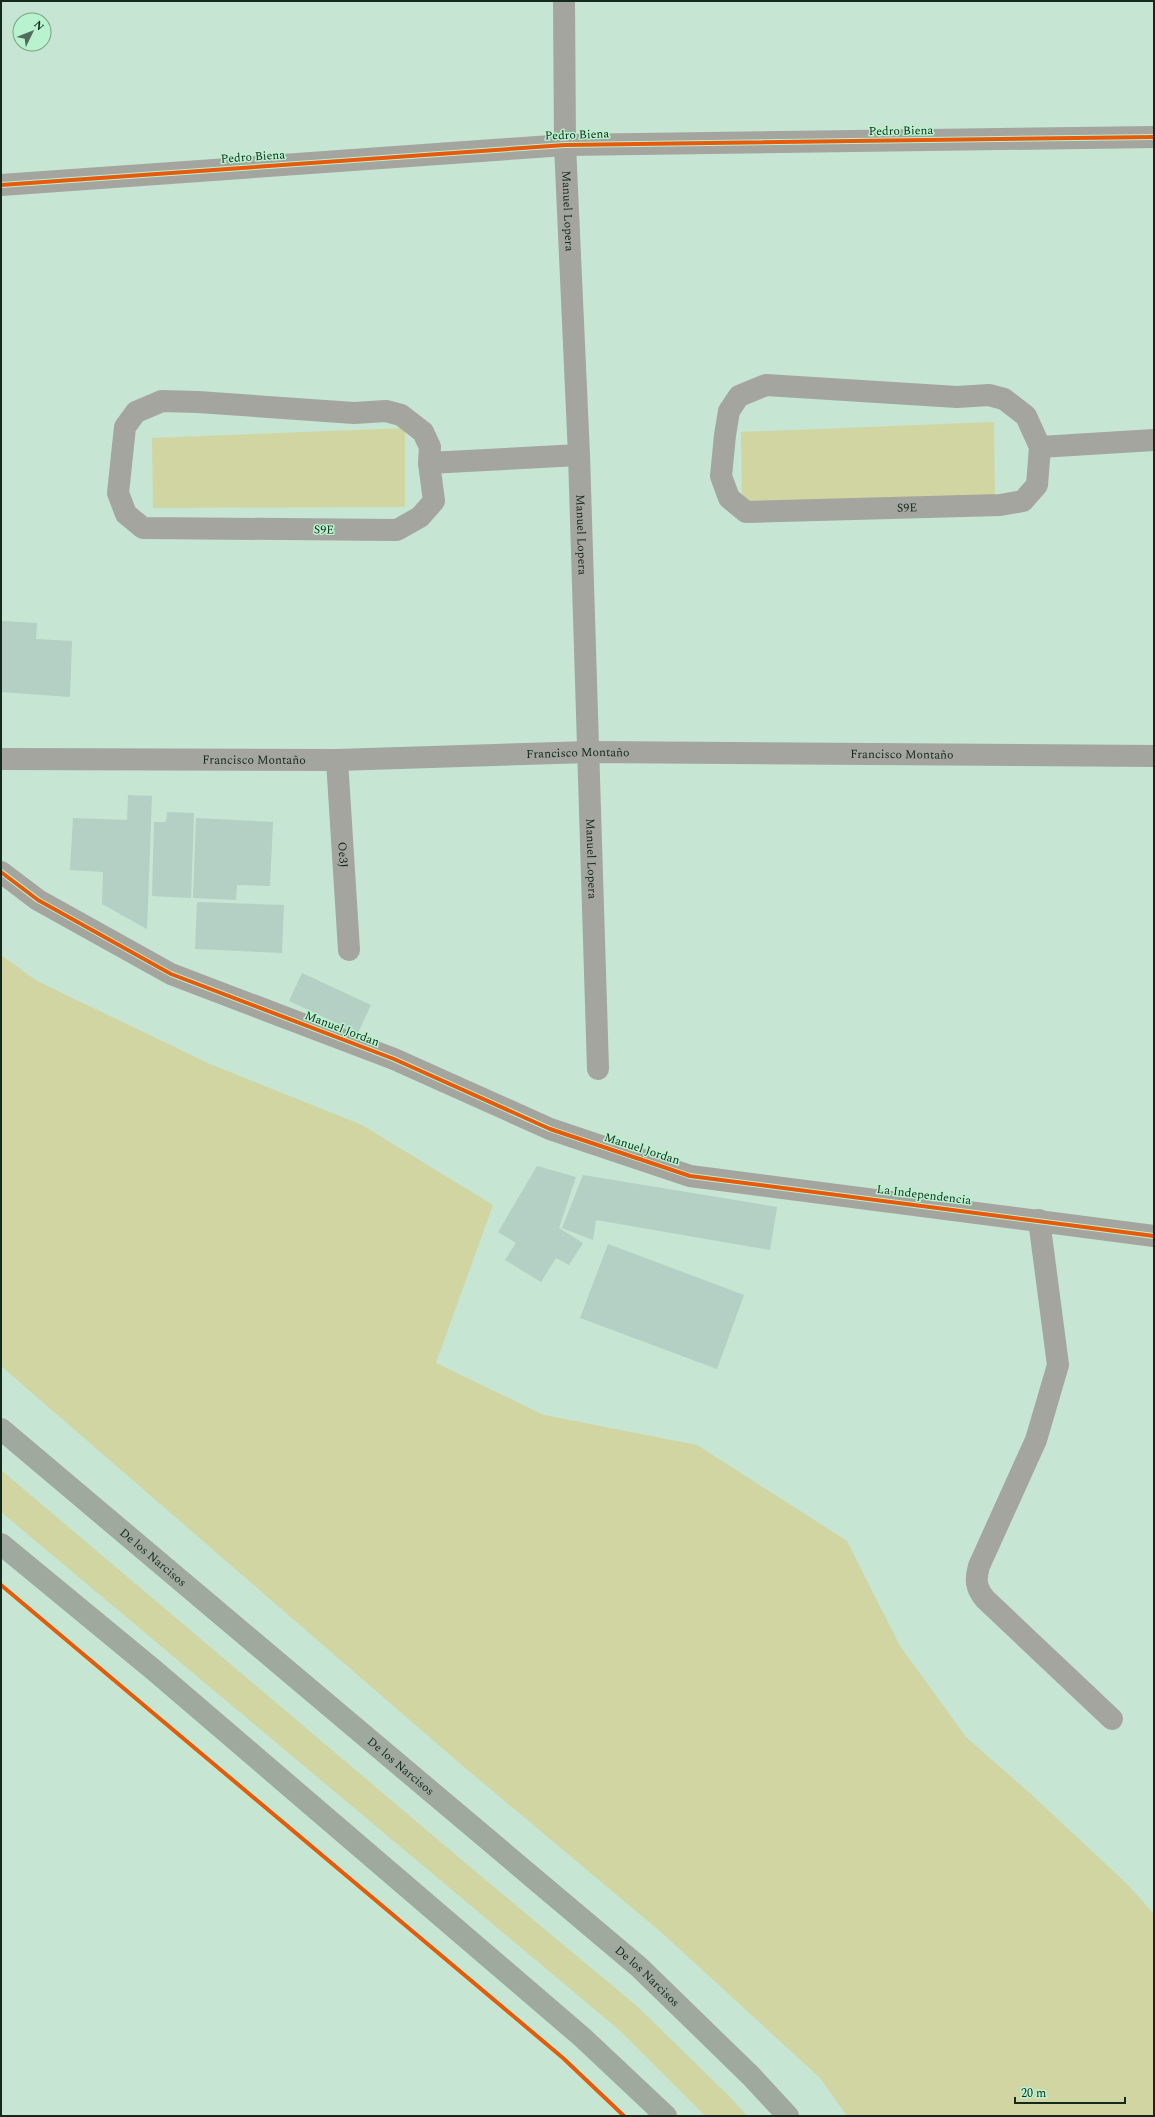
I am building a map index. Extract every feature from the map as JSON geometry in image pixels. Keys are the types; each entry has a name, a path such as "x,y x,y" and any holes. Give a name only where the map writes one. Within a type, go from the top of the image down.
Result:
{"main road":[{"name":"De los Narcisos","path":"1,1429 639,1967 751,2076 788,2116"},
{"path":"1,1544 155,1671 582,2037 666,2116"}],"street":[{"name":"Manuel Lopera","path":"564,1 566,145 579,455 598,1069"},
{"name":"Pedro Biena","path":"1,185 566,145 1154,137"},
{"name":"S9E","path":"766,385 957,397 989,395 1004,399 1026,416 1040,447 1037,485 1023,501 1000,505 746,512 730,498 721,476 729,411 739,396 766,385"},
{"name":"S9E","path":"162,401 198,402 354,413 386,411 401,415 423,432 430,447 429,463 434,501 420,517 397,530 143,528 126,514 118,493 125,427 136,412 162,401"},
{"path":"1040,447 1154,440"},
{"path":"429,463 579,455"},
{"name":"Francisco Montaño","path":"1,759 337,760 589,752 1154,756"},
{"name":"Oe3J","path":"337,760 349,950"},
{"name":"Manuel Jordan","path":"1,872 38,900 171,974 394,1059 550,1129 690,1176"},
{"name":"La Independencia","path":"690,1176 1154,1236"},
{"path":"1039,1220 1058,1365 1036,1440 979,1566 976,1577 977,1589 985,1599 1112,1719"}],"green space":[{"path":"994,422 995,502 742,502 741,432"},
{"path":"405,428 405,507 153,508 152,438"},
{"path":"1,955 37,981 210,1064 362,1125 493,1205 436,1363 544,1415 697,1445 847,1541 900,1646 966,1737 1032,1795 1127,1884 1154,1914 1154,2116 847,2116 820,2078 662,1933 457,1761 1,1366"},
{"path":"1,1470 638,2007 730,2097 747,2116 705,2116 618,2029 1,1512"}],"building":[{"path":"2,621 37,623 36,639 72,641 70,697 1,692"},
{"path":"128,795 152,796 147,929 102,904 103,872 70,870 73,818 127,820"},
{"path":"167,812 194,813 191,898 152,896 154,822 166,822"},
{"path":"196,818 273,822 270,886 237,885 236,900 193,898"},
{"path":"197,902 284,905 282,953 195,949"},
{"path":"302,973 371,1005 358,1033 289,1001"},
{"path":"537,1166 576,1177 559,1228 583,1243 569,1265 556,1258 541,1282 505,1260 516,1243 498,1232"},
{"path":"583,1175 777,1207 770,1250 596,1220 593,1240 562,1228"},
{"path":"608,1244 744,1295 717,1369 580,1318"}],"cycle path":[{"path":"1,185 565,145 1154,137"},
{"path":"1,872 38,900 171,974 394,1059 550,1129 690,1176 1154,1236"},
{"path":"1,1585 563,2058 624,2116"}]}
